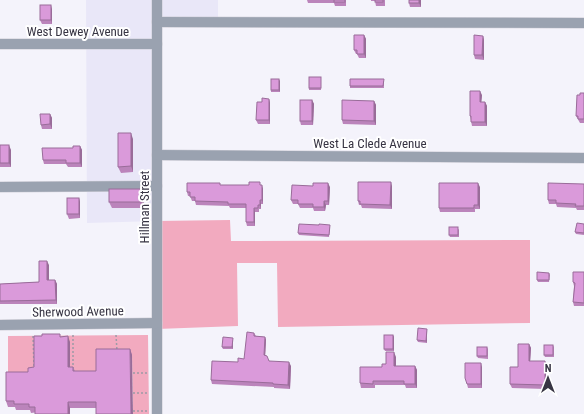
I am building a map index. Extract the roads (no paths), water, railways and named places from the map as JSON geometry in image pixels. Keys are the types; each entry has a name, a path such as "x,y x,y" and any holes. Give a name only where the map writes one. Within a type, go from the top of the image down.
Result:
{"street":[{"name":"Hillman Street","path":"153,413 157,323 157,0"},
{"path":"157,22 584,23"},
{"name":"West Dewey Avenue","path":"0,44 157,44"},
{"name":"West La Clede Avenue","path":"157,155 584,158"},
{"path":"0,187 157,186"},
{"name":"Sherwood Avenue","path":"0,325 157,323"}]}
